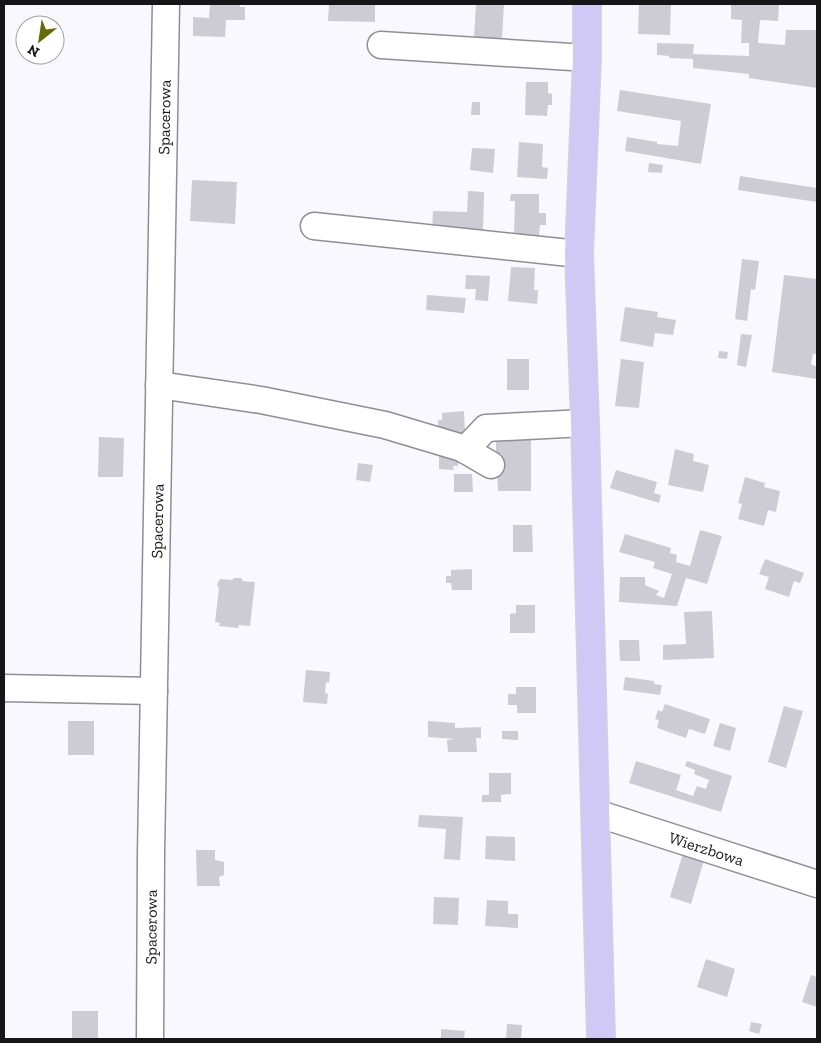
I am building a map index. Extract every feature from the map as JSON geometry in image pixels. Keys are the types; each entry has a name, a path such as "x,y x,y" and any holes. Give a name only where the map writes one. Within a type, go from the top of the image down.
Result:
{"main road":[{"path":"588,4 578,254 586,423 601,1039"}],"street":[{"name":"Spacerowa","path":"150,1039 166,4"},
{"path":"381,45 587,58"},
{"path":"314,226 578,254"},
{"path":"160,385 261,400 385,426 432,438 465,450 491,465"},
{"path":"465,450 486,428 586,423"},
{"path":"4,688 154,691"},
{"name":"Wierzbowa","path":"596,813 817,884"}],"building":[{"path":"210,4 240,4 240,7 245,7 245,20 226,20 225,37 193,36 193,17 209,18"},
{"path":"329,4 375,4 375,22 328,21"},
{"path":"476,4 504,4 502,40 474,38"},
{"path":"639,4 671,4 670,35 638,34"},
{"path":"731,4 779,4 778,21 760,20 758,43 785,45 786,30 817,30 817,88 749,78 749,74 693,68 693,59 669,58 669,56 657,55 657,43 694,44 693,54 749,56 749,43 741,43 742,20 731,19"},
{"path":"526,82 548,82 548,93 552,94 552,105 548,105 547,116 525,115"},
{"path":"620,90 711,104 701,164 625,151 627,137 657,142 657,144 678,146 681,121 617,111"},
{"path":"472,102 480,102 480,115 471,115"},
{"path":"519,142 543,144 542,167 548,168 547,179 517,177"},
{"path":"472,148 495,149 493,173 470,170"},
{"path":"649,163 663,165 662,173 648,172"},
{"path":"740,176 817,188 817,202 738,190"},
{"path":"192,180 237,182 235,224 190,221"},
{"path":"468,191 484,192 483,232 432,231 433,211 467,212"},
{"path":"511,194 539,194 539,213 546,213 546,225 540,225 539,237 514,235 515,201 510,201"},
{"path":"742,259 759,261 755,290 751,289 747,321 735,319"},
{"path":"511,267 535,268 534,290 538,290 537,304 508,301"},
{"path":"466,275 490,276 488,301 475,300 476,289 465,289"},
{"path":"784,275 817,279 817,354 813,354 811,364 817,367 817,379 772,372"},
{"path":"427,295 466,298 464,313 426,310"},
{"path":"625,307 658,312 657,317 676,320 673,335 655,333 653,347 620,341"},
{"path":"741,334 752,335 746,367 737,365"},
{"path":"719,351 728,352 727,359 718,358"},
{"path":"507,359 529,359 529,390 507,390"},
{"path":"621,359 644,362 639,408 615,406"},
{"path":"464,411 465,434 443,435 443,428 438,428 438,420 442,420 442,413"},
{"path":"531,430 531,491 498,491 497,471 502,471 502,454 496,455 496,431"},
{"path":"99,437 124,438 123,477 98,477"},
{"path":"439,449 459,461 458,466 453,466 454,470 439,469"},
{"path":"675,449 694,454 693,461 709,465 703,492 668,485"},
{"path":"358,463 373,465 370,482 356,480"},
{"path":"616,470 657,482 654,493 661,495 659,503 610,488"},
{"path":"454,474 472,474 473,492 454,492"},
{"path":"745,477 765,483 764,487 780,491 776,512 768,510 764,526 738,519 742,504 738,503"},
{"path":"513,525 532,525 533,552 513,552"},
{"path":"700,530 722,536 707,584 686,578 677,606 619,602 620,577 645,577 645,585 659,591 656,595 664,598 672,574 653,568 655,562 619,552 625,534 671,548 670,553 677,555 676,562 690,566"},
{"path":"765,559 804,573 800,583 794,581 789,597 765,589 769,577 759,574"},
{"path":"472,569 472,590 452,590 451,583 446,583 446,576 451,576 451,570"},
{"path":"234,578 255,582 250,626 239,625 238,628 219,626 220,623 215,622 218,582 220,579 232,580"},
{"path":"516,605 535,605 535,633 510,633 510,614 516,613"},
{"path":"712,611 714,658 663,660 663,645 686,644 684,612"},
{"path":"619,640 639,640 640,661 620,661"},
{"path":"306,670 330,672 329,683 326,682 327,704 303,702"},
{"path":"625,677 654,681 654,684 662,685 660,695 623,690"},
{"path":"516,687 536,687 536,713 517,713 517,705 508,705 508,694 516,694"},
{"path":"665,704 710,719 705,734 689,729 686,738 657,728 659,720 655,719 658,710 662,712"},
{"path":"784,706 803,711 786,768 768,762"},
{"path":"68,721 94,721 94,755 68,755"},
{"path":"428,721 455,723 455,728 481,727 481,738 476,738 477,752 448,752 447,740 454,739 428,737"},
{"path":"720,723 736,728 730,751 713,746"},
{"path":"502,731 518,731 518,740 502,739"},
{"path":"636,761 681,775 676,790 693,796 697,786 706,789 709,780 694,774 695,770 685,766 687,761 732,776 721,812 629,783"},
{"path":"489,773 511,773 511,794 501,795 501,802 482,802 482,795 489,795"},
{"path":"419,815 463,817 460,860 444,859 446,829 418,827"},
{"path":"486,836 515,837 515,861 485,859"},
{"path":"196,850 215,850 215,860 224,862 224,875 219,877 220,886 197,886"},
{"path":"684,850 705,857 691,904 670,897"},
{"path":"434,897 459,898 458,925 433,924"},
{"path":"487,900 508,901 508,914 518,914 518,928 485,926"},
{"path":"706,959 735,969 727,997 697,987"},
{"path":"811,975 817,977 817,1007 802,1002"},
{"path":"72,1011 98,1011 98,1039 72,1039"},
{"path":"751,1022 762,1024 759,1034 749,1031"},
{"path":"507,1024 522,1025 521,1039 506,1039"},
{"path":"441,1029 465,1031 464,1039 441,1039"}]}
